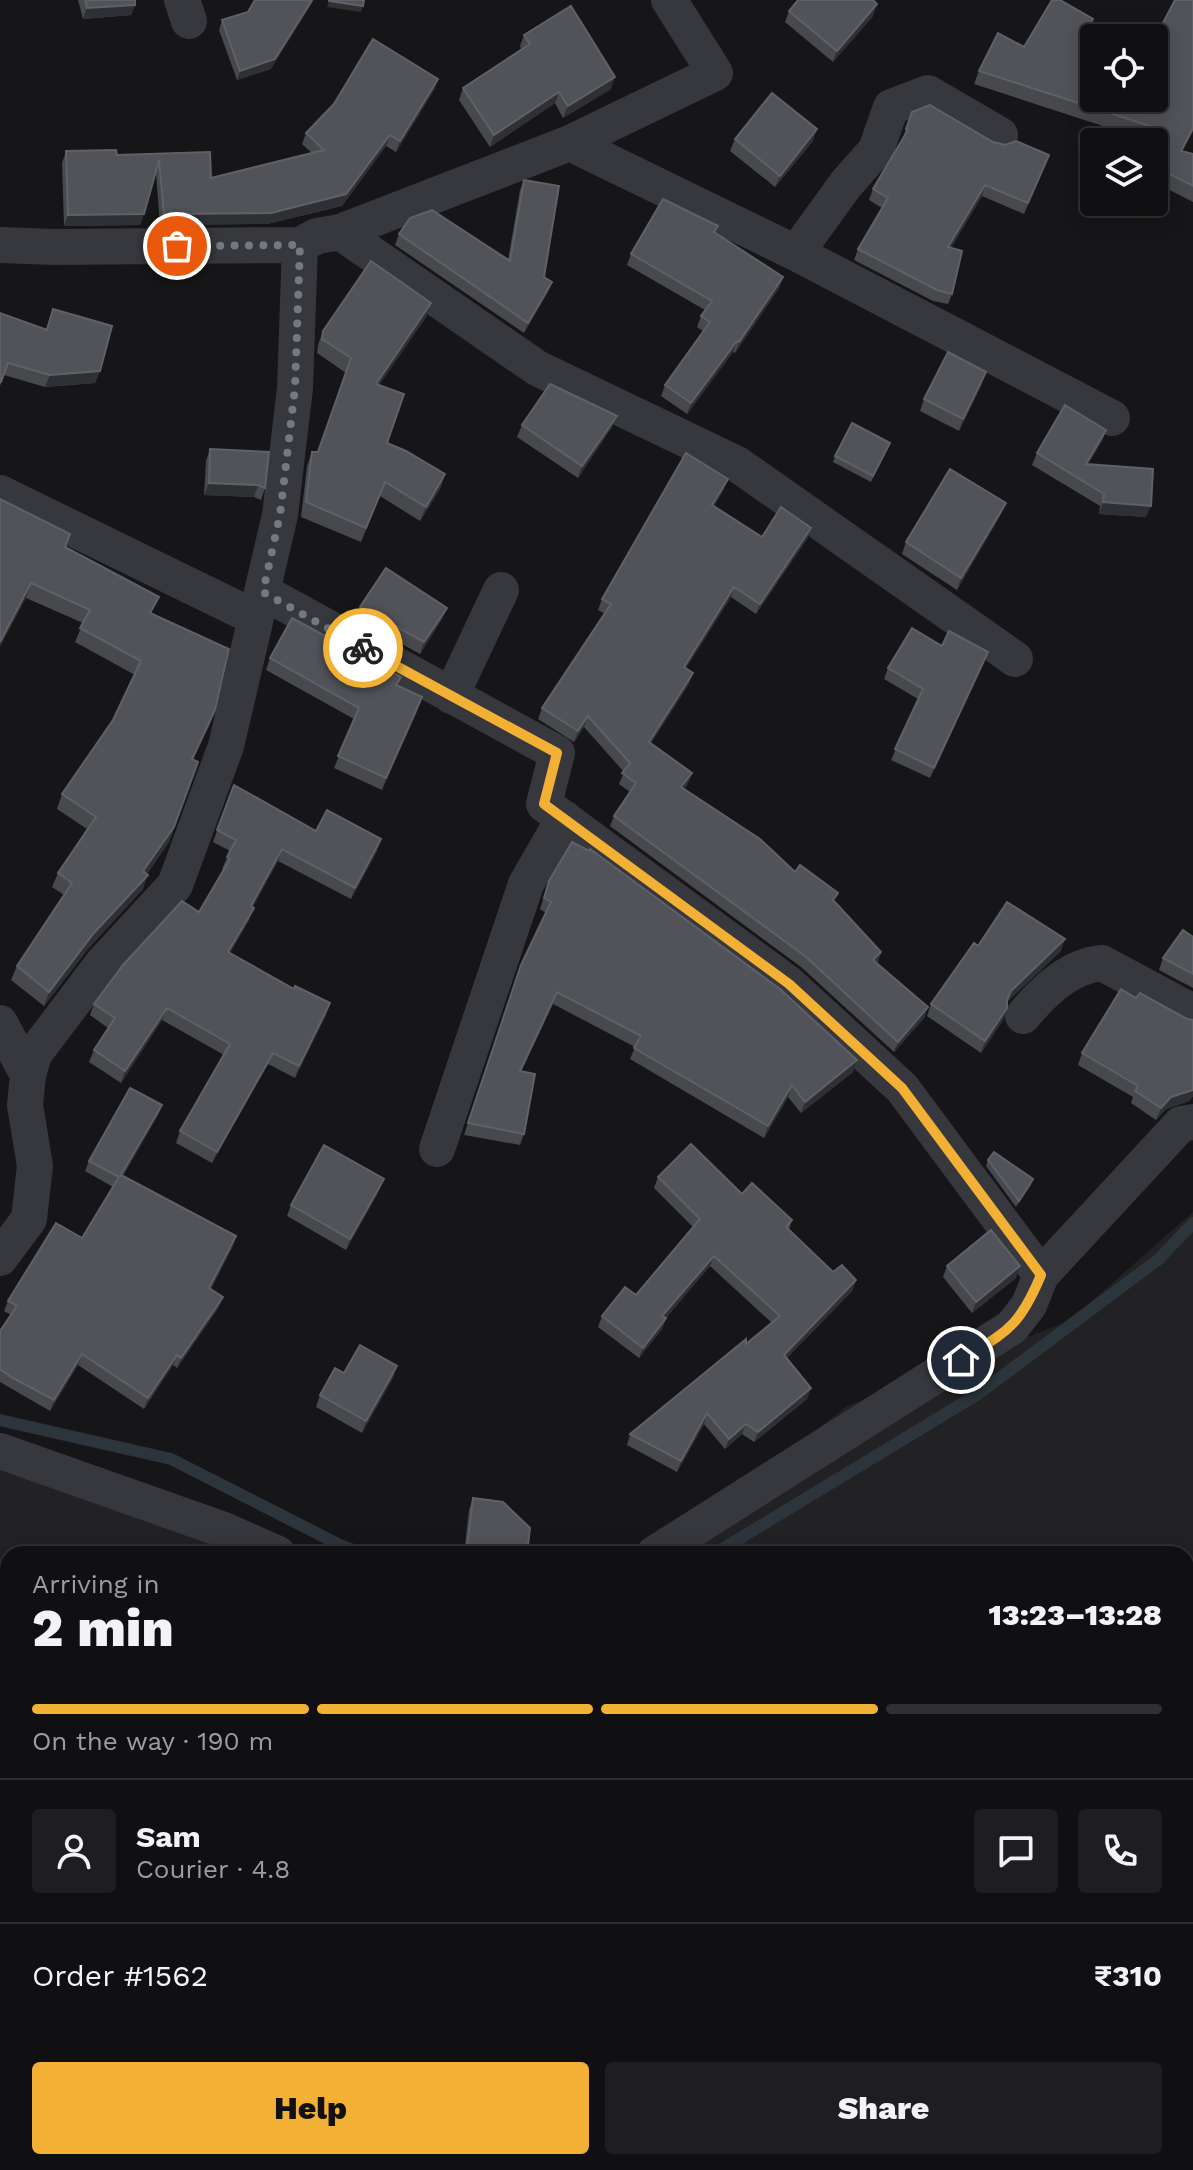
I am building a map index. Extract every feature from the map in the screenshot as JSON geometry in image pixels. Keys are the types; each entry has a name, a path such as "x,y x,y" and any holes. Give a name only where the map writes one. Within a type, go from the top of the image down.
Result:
{"street":[{"path":"0,245 300,245 317,236 340,232 570,143 715,73 669,0"},
{"path":"796,253 846,184 876,150 891,107 928,93 1000,135"},
{"path":"570,143 796,253 1112,418"},
{"path":"340,232 537,368 737,464 1015,659"},
{"path":"0,1258 29,1219 35,1166 25,1105 34,1054 103,963 175,885 226,746 280,515 295,388 300,245"},
{"path":"0,493 259,605 451,696 557,753 544,804 789,984 902,1088 1041,1275"},
{"path":"451,696 501,590"},
{"path":"437,1149 526,884 564,818"},
{"path":"1023,1016 1042,992 1087,964 1102,963 1193,1012"},
{"path":"0,1023 28,1075"},
{"path":"667,1546 1012,1327 1029,1305 1041,1275 1181,1124 1193,1122"},
{"path":"0,1451 224,1530 260,1546"}],"shaded area":[{"path":"1193,1212 1193,1546 654,1546 684,1533 847,1406 1069,1321"},
{"path":"0,1460 264,1546 0,1546"}],"building":[{"path":"85,0 135,0 135,5 87,8"},
{"path":"255,0 312,0 275,59 240,71 222,20 248,12"},
{"path":"329,0 364,0 363,6"},
{"path":"798,0 873,0 877,4 837,51 789,11"},
{"path":"1052,0 1060,0 1093,19 1090,24 1080,24 1080,104 979,71 998,33 1024,47"},
{"path":"1175,0 1193,0 1193,128 1181,151 1193,154 1193,186 1168,173 1168,128 1153,127 1106,112 1168,112 1168,24 1162,24"},
{"path":"571,6 615,77 568,106 559,92 494,135 463,88 530,44 524,35"},
{"path":"373,39 438,79 400,141 390,135 346,194 271,213 164,214 159,160 144,214 68,215 66,151 116,150 117,155 210,152 211,178 324,150 306,133 334,104"},
{"path":"772,93 817,129 780,176 735,139"},
{"path":"930,105 993,142 1005,145 1016,141 1049,155 1028,203 985,185 948,247 962,251 952,294 937,290 858,249 888,198 873,189 908,130 912,112"},
{"path":"524,180 559,186 544,277 552,282 528,323 399,234 410,218 432,210 510,261"},
{"path":"663,199 718,226 714,232 783,277 739,342 691,403 665,385 710,322 701,316 712,301 631,254"},
{"path":"371,261 431,303 376,384 404,394 387,443 445,474 426,507 385,482 366,528 306,502 312,452 318,452 351,358 322,339 323,331"},
{"path":"53,309 112,326 100,371 50,375 8,363 0,382 0,313 47,330"},
{"path":"948,352 986,372 963,419 924,399"},
{"path":"550,384 617,416 582,466 522,425"},
{"path":"1065,405 1106,430 1086,464 1153,469 1151,506 1103,502 1104,494 1037,453"},
{"path":"852,423 890,443 873,476 835,456"},
{"path":"210,449 269,452 265,488 209,483"},
{"path":"686,453 728,479 712,505 762,537 781,507 811,528 760,604 734,587 684,667 693,673 649,742 692,773 681,787 760,839 795,872 800,865 838,893 833,900 881,952 873,960 928,1007 898,1042 805,956 614,816 636,783 622,773 630,763 588,716 578,731 542,708 611,604 602,599"},
{"path":"950,469 1006,503 961,578 906,542"},
{"path":"0,499 70,534 65,547 159,597 150,613 229,649 215,710 192,759 198,762 174,827 143,871 148,875 93,934 49,992 17,966 72,883 58,873 96,817 62,794 113,720 141,661 80,628 90,610 31,583 0,642"},
{"path":"386,568 447,608 424,642 360,607"},
{"path":"292,618 401,677 396,685 422,697 386,778 338,756 359,708 270,658"},
{"path":"912,628 942,646 949,631 988,652 934,768 895,749 923,689 888,668"},
{"path":"234,785 316,831 327,810 381,839 355,888 282,849 251,906 254,908 228,952 294,989 295,986 330,1003 299,1066 273,1053 217,1152 180,1131 230,1044 167,1008 125,1071 94,1050 115,1018 94,1004 123,965 182,901 199,912 230,859 227,857 236,840 217,830"},
{"path":"572,842 590,849 780,989 857,1060 805,1102 792,1085 768,1126 634,1048 641,1036 557,992 520,1071 535,1074 524,1134 468,1123 521,965 551,902 544,898 549,881"},
{"path":"1007,902 1065,939 1011,991 1007,1008 985,1041 931,1004 974,943 978,946"},
{"path":"1183,930 1193,937 1193,974 1163,958"},
{"path":"1121,989 1136,998 1140,993 1193,1020 1193,1090 1171,1097 1161,1108 1135,1091 1138,1086 1082,1053"},
{"path":"130,1088 162,1105 121,1175 236,1236 209,1288 223,1297 181,1358 177,1355 148,1398 82,1354 54,1400 0,1369 0,1331 17,1306 8,1301 56,1223 82,1238 119,1177 89,1161"},
{"path":"691,1144 742,1194 752,1183 792,1220 786,1227 833,1272 842,1265 856,1280 784,1355 811,1388 758,1432 746,1424 729,1439 707,1413 681,1461 630,1434 746,1339 746,1344 780,1316 714,1256 662,1316 666,1318 643,1348 602,1316 625,1287 636,1295 700,1219 658,1177"},
{"path":"324,1145 384,1179 350,1239 291,1205"},
{"path":"994,1152 1033,1179 1019,1201 988,1160"},
{"path":"991,1230 1020,1266 976,1302 947,1266"},
{"path":"360,1345 397,1366 366,1421 320,1395 335,1368 344,1373"},
{"path":"473,1498 503,1502 530,1528 528,1546 467,1546"}],"waterway":[{"path":"727,1546 978,1394 1159,1259 1193,1223"},
{"path":"0,1420 171,1459 343,1546"}],"way so far":[{"path":"177,246 300,245 295,388 280,515 263,592 363,648"}],"route":[{"path":"363,648 557,753 544,804 789,984 902,1088 1041,1275 1029,1305 1012,1327 961,1360"}]}
